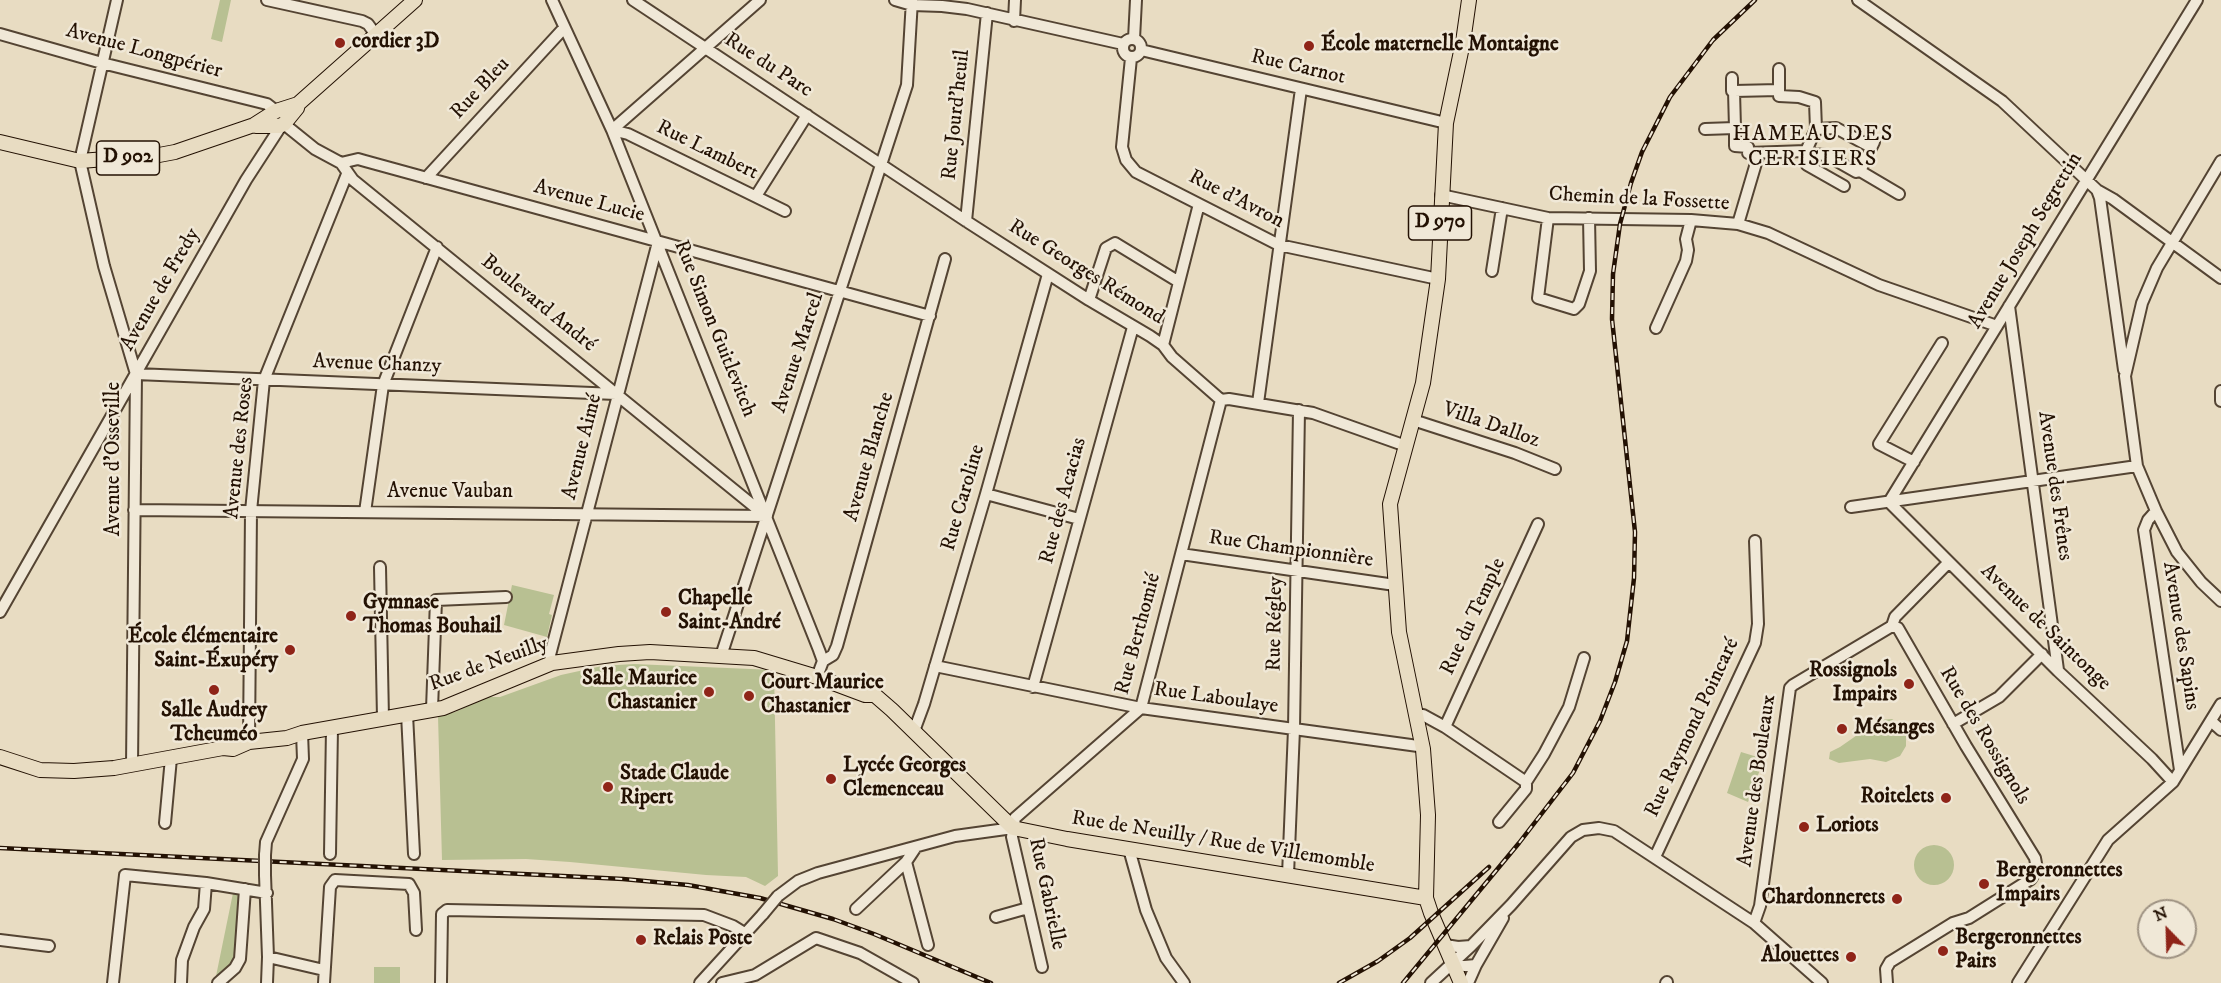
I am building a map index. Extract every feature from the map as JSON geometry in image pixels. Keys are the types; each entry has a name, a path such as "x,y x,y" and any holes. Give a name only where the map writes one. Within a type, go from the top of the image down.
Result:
{"main road":[{"path":"279,120 297,108 298,104 415,0"},
{"name":"D 970","path":"1461,983 1426,898 1428,815 1423,749 1399,632 1390,504 1423,383 1438,279 1446,123 1463,42 1469,0"},
{"name":"D 902","path":"0,142 80,161 140,157 175,152 279,120"},
{"name":"Rue de Neuilly","path":"0,757 26,767 53,771 96,770 224,748 273,731 299,734 456,704 498,684 552,663 612,654 650,652 754,658 773,665 820,669 868,689 1013,828"},
{"name":"Rue de Neuilly / Rue de Villemomble","path":"1013,828 1426,898"}],"street":[{"path":"80,161 117,0"},
{"path":"267,0 362,21 368,24 376,35"},
{"name":"Rue Simon Guitlevitch","path":"552,0 612,129 658,241 767,516 820,669"},
{"path":"612,129 760,0"},
{"path":"895,0 987,13 1123,44"},
{"path":"1014,21 1016,0"},
{"path":"1134,39 1136,0"},
{"path":"1858,0 2002,101 2097,190 2113,199 2221,278"},
{"name":"Avenue Joseph Segrettin","path":"1889,502 2197,0"},
{"name":"Rue du Parc","path":"636,1 882,164"},
{"name":"Avenue Marcel","path":"721,656 907,85 912,3"},
{"name":"Rue Jourd'heuil","path":"966,221 987,13"},
{"name":"Rue Bleu","path":"426,178 564,28"},
{"name":"Avenue Longpérier","path":"0,34 102,63 267,104 279,120"},
{"path":"1134,39 1139,42 1141,50 1136,57 1131,58 1124,53 1123,44 1127,40 1134,39"},
{"name":"Rue Carnot","path":"1141,50 1446,123"},
{"name":"Rue d'Avron","path":"1131,58 1122,147 1126,160 1136,172 1279,245 1438,279"},
{"path":"1779,69 1779,96 1799,97 1815,102 1816,129 1808,152 1807,165 1844,186"},
{"path":"1732,78 1735,146 1751,151 1808,152 1826,155 1856,172 1860,171 1899,194"},
{"path":"1258,403 1300,89"},
{"path":"1734,91 1779,90"},
{"path":"756,196 807,115"},
{"path":"279,120 315,149 341,163"},
{"name":"Avenue de Fredy","path":"0,612 246,180 270,144 279,120"},
{"path":"1706,129 1735,128"},
{"path":"1816,129 1836,128 1873,144 1860,171"},
{"name":"Rue Lambert","path":"612,129 628,134 785,210"},
{"path":"1738,224 1751,151"},
{"name":"Avenue Lucie","path":"341,163 358,159 930,316"},
{"name":"Avenue d'Osseville","path":"80,161 81,174 105,266 136,374 132,765"},
{"path":"2125,376 2142,303 2157,268 2221,161"},
{"name":"Boulevard André","path":"341,163 347,174 767,516"},
{"name":"Rue Georges Rémond","path":"882,164 1048,274 1163,345 1172,357 1221,400"},
{"name":"Avenue des Roses","path":"249,739 250,511 264,380 347,174"},
{"path":"2097,190 2100,198 2137,466 2177,552 2201,582 2221,601"},
{"name":"Chemin de la Fossette","path":"1441,195 1548,218 1691,220 1738,224 1768,233 1879,285 1997,326"},
{"path":"1163,345 1199,204"},
{"path":"1492,272 1502,208"},
{"path":"1548,218 1538,298 1574,309 1579,304 1590,271 1589,218"},
{"path":"1656,328 1686,261 1688,250 1686,239 1691,220"},
{"name":"Avenue Aimé","path":"552,663 550,655 658,241"},
{"path":"1089,300 1106,248 1115,243 1179,282"},
{"path":"364,512 383,385 437,247"},
{"name":"Avenue Blanche","path":"820,669 833,655 837,646 945,259"},
{"name":"Rue Caroline","path":"914,731 986,494 1048,274"},
{"name":"Avenue des Frênes","path":"2009,306 2058,671"},
{"name":"Rue des Acacias","path":"1033,687 1133,327"},
{"path":"1914,462 1879,444 1942,343"},
{"name":"Avenue Chanzy","path":"136,374 617,394"},
{"path":"2221,391 2221,401"},
{"path":"1221,400 1229,399 1299,410 1406,446"},
{"name":"Rue Berthomié","path":"1013,828 1015,818 1141,708 1221,400"},
{"name":"Rue Régley","path":"1288,874 1294,729 1299,410"},
{"name":"Villa Dalloz","path":"1413,420 1515,453 1555,469"},
{"path":"1851,507 2137,466"},
{"path":"986,494 1079,519"},
{"name":"Avenue de Saintonge","path":"1889,502 2173,782"},
{"name":"Avenue Vauban","path":"134,510 767,516"},
{"name":"Avenue des Sapins","path":"2156,511 2148,520 2144,530 2181,770"},
{"name":"Rue du Temple","path":"1445,728 1538,524"},
{"name":"Rue Raymond Poincaré","path":"1655,857 1755,643 1758,624 1755,541"},
{"name":"Rue Championnière","path":"1181,554 1395,585"},
{"name":"Avenue des Bouleaux","path":"1754,923 1760,906 1790,688 1892,626 1895,617 1949,562"},
{"path":"381,567 383,718"},
{"path":"432,709 436,600 507,597"},
{"name":"Rue des Rossignols","path":"1887,983 1886,969 1890,962 1953,923 1969,918 2031,879 2037,869 2035,858 1953,724 1898,628 1892,626"},
{"path":"1953,724 1999,697 2042,654"},
{"path":"1499,822 1526,789 1526,782 1569,707 1584,658"},
{"name":"Rue Laboulaye","path":"935,666 1141,708 1418,746 1423,749"},
{"path":"2018,983 2108,840 2173,782 2221,704"},
{"path":"406,714 414,854"},
{"path":"1417,715 1424,716 1445,728 1526,782"},
{"path":"2211,721 2221,730"},
{"path":"330,854 332,728"},
{"path":"267,983 266,842 303,759 299,734"},
{"path":"165,823 171,758"},
{"path":"700,983 778,896 798,881 955,836 1013,828"},
{"name":"Rue Gabrielle","path":"1013,828 1012,837 1042,968"},
{"path":"1453,965 1511,905 1571,837 1583,830 1599,828 1614,831 1754,923 1822,983"},
{"path":"856,909 906,862 916,847"},
{"path":"1129,849 1146,910 1166,958 1184,983"},
{"path":"906,862 928,945"},
{"path":"114,983 125,875 206,882 267,893"},
{"path":"324,983 330,887 335,880 409,884 414,893 416,930"},
{"path":"181,983 182,960 194,927 204,909 206,882"},
{"path":"218,983 235,968 240,959 245,889"},
{"path":"1468,983 1511,905"},
{"path":"996,917 1028,909"},
{"path":"441,983 442,914 447,910 704,915 746,933"},
{"path":"722,983 756,979 816,938 860,953 913,983"},
{"path":"0,940 49,946"},
{"path":"1445,945 1471,946"},
{"path":"268,957 324,970"},
{"path":"1431,983 1445,968 1453,965 1476,965"}],"green space":[{"path":"220,0 231,0 222,42 211,39"},
{"path":"512,585 554,595 549,614 552,615 547,637 504,625"},
{"name":"Stade Claude Ripert","path":"634,664 774,670 778,876 765,886 746,877 570,862 526,859 442,860 438,716 455,712 488,697 500,697 561,675 602,666"},
{"path":"1892,719 1902,726 1906,735 1906,746 1900,756 1886,762 1870,759 1839,763 1829,759 1830,752 1873,724 1880,720"},
{"path":"1741,752 1764,759 1748,802 1727,793"},
{"path":"1934,845 1948,851 1954,865 1948,879 1934,885 1920,879 1914,865 1920,851"},
{"path":"233,893 238,893 241,902 237,958 215,981"},
{"path":"374,967 400,967 400,983 374,983"}],"railway":[{"path":"1403,983 1519,843 1573,773 1600,721 1615,682 1627,641 1634,578 1635,532 1612,319 1613,274 1620,224 1642,152 1670,97 1713,40 1755,0"},
{"path":"0,848 623,879 688,885 760,898 833,919 991,983"},
{"path":"1339,983 1378,961 1410,938 1489,867"}],"place":[{"name":"cordier 3D","path":"340,43"},
{"name":"École maternelle Montaigne","path":"1309,46"},
{"name":"Chapelle Saint-André","path":"666,612"},
{"name":"Gymnase Thomas Bouhail","path":"351,616"},
{"name":"École élémentaire Saint-Éxupéry","path":"290,650"},
{"name":"Rossignols Impairs","path":"1909,684"},
{"name":"Salle Audrey Tcheuméo","path":"214,690"},
{"name":"Salle Maurice Chastanier","path":"709,692"},
{"name":"Court Maurice Chastanier","path":"749,696"},
{"name":"Mésanges","path":"1842,729"},
{"name":"Lycée Georges Clemenceau","path":"831,779"},
{"name":"Stade Claude Ripert","path":"608,787"},
{"name":"Roitelets","path":"1946,798"},
{"name":"Loriots","path":"1804,827"},
{"name":"Bergeronnettes Impairs","path":"1984,884"},
{"name":"Chardonnerets","path":"1897,899"},
{"name":"Relais Poste","path":"641,940"},
{"name":"Bergeronnettes Pairs","path":"1943,951"},
{"name":"Alouettes","path":"1851,957"}],"district":[{"name":"HAMEAU DES CERISIERS","path":"1813,148"}]}
